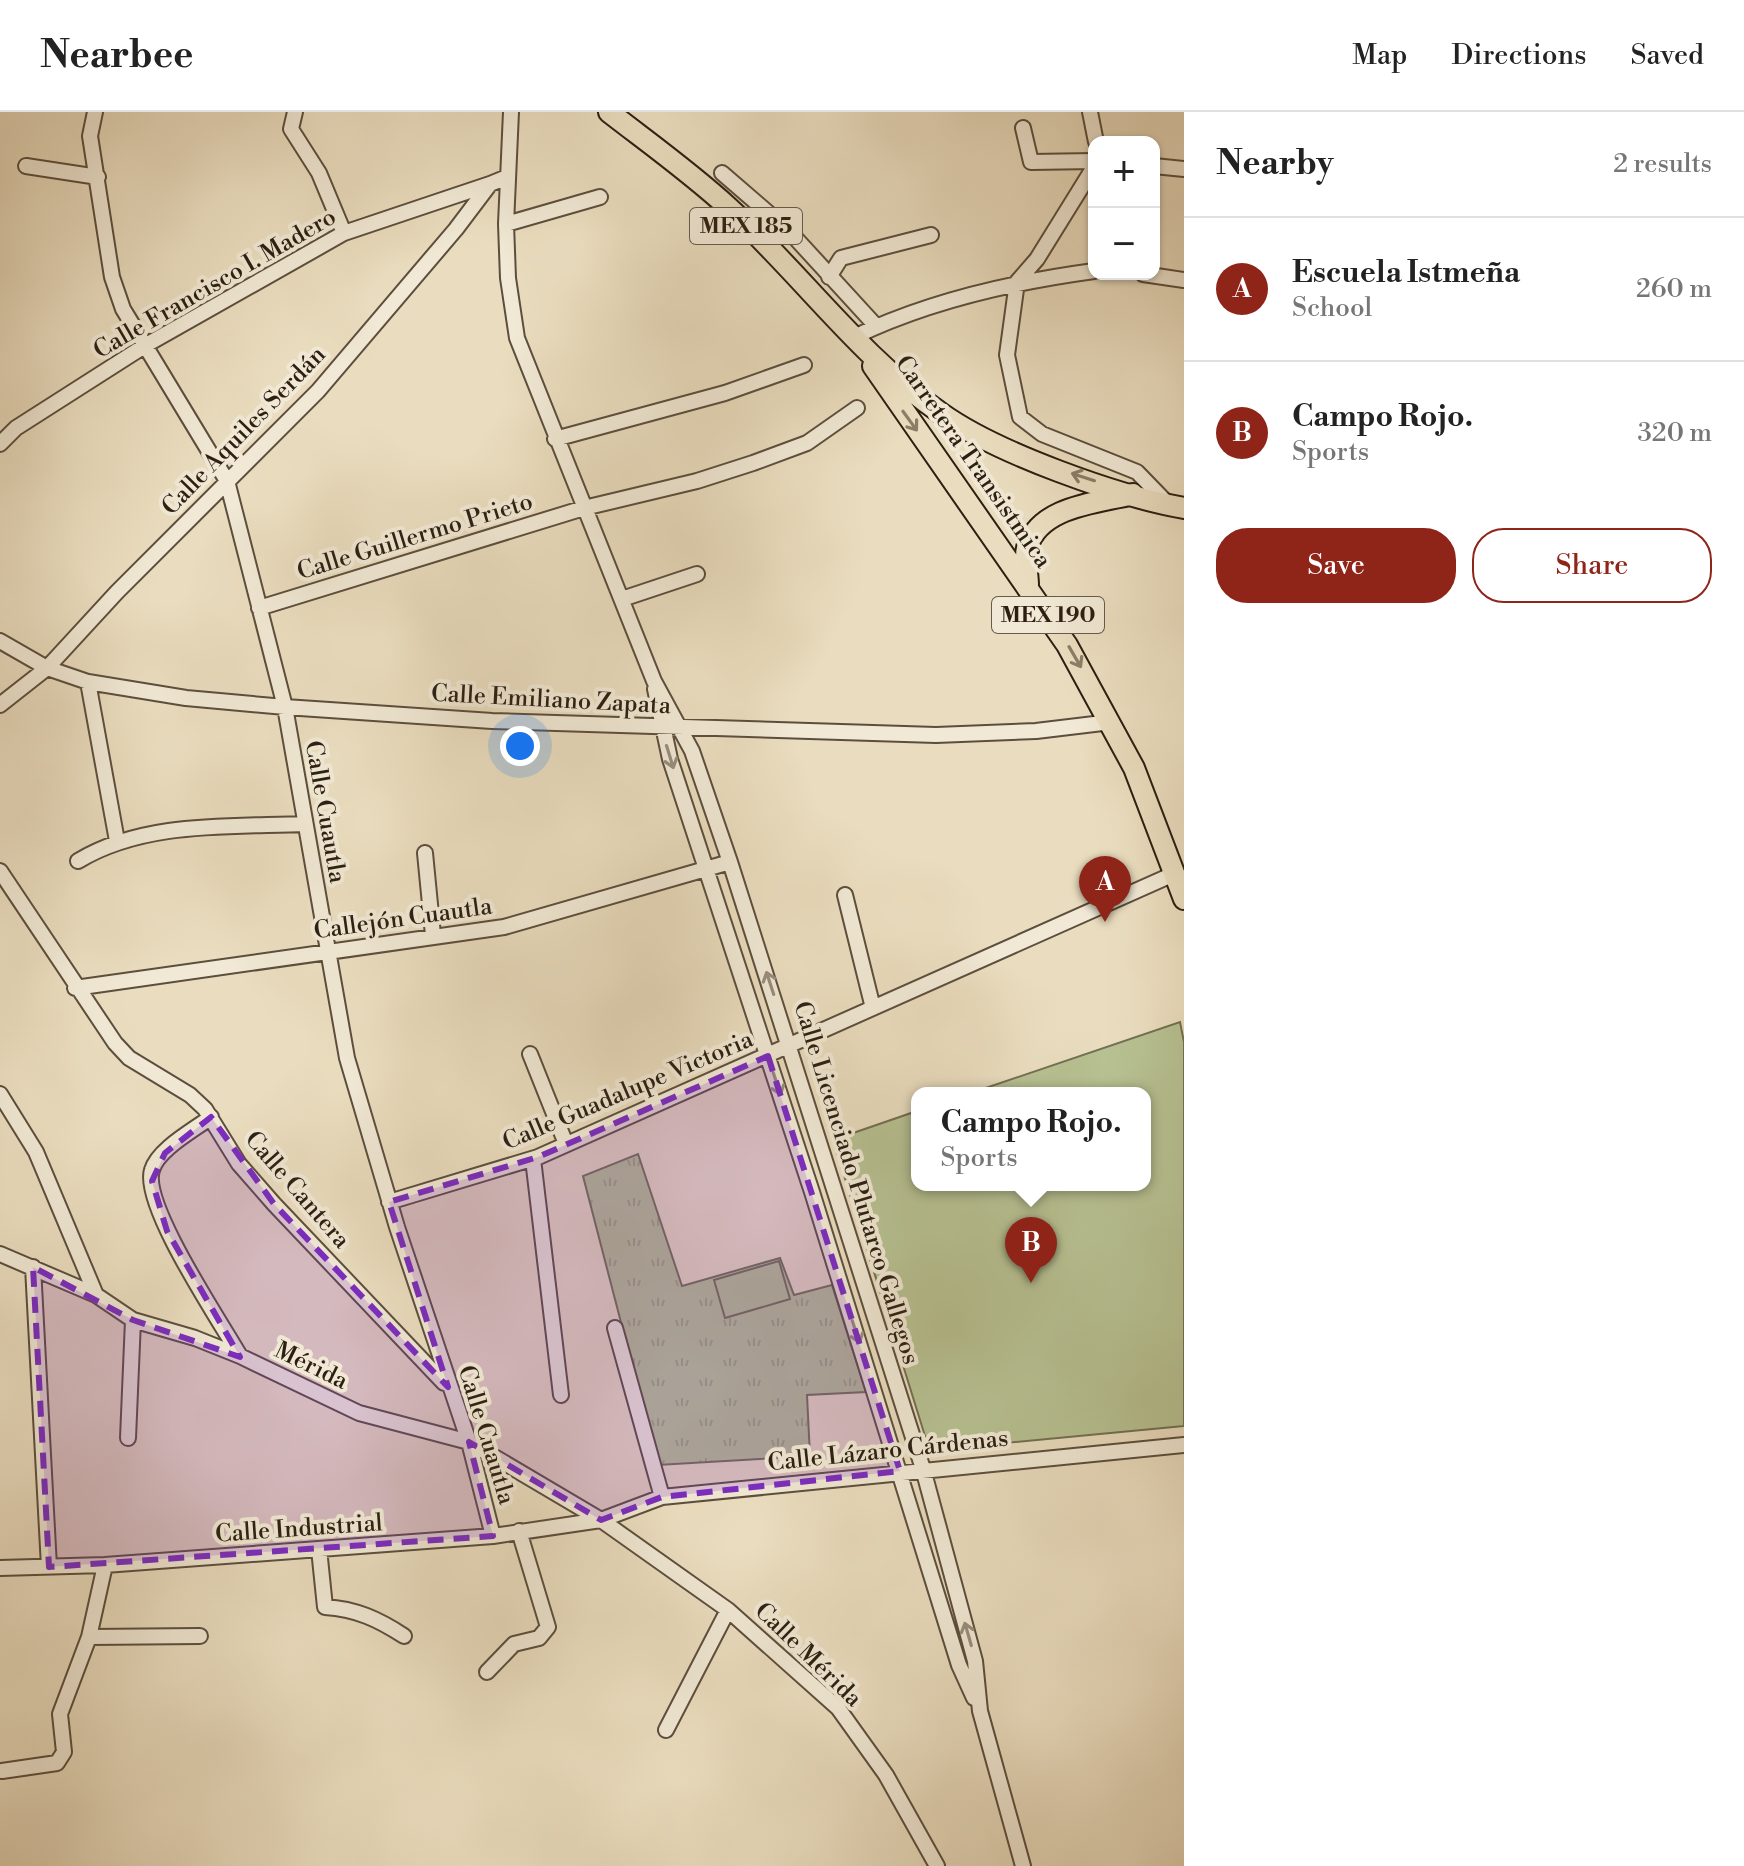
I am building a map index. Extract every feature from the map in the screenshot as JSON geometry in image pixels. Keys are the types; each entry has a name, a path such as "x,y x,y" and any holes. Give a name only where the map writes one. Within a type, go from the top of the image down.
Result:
{"main road":[{"name":"Carretera Transistmica","path":"609,112 728,208 869,355 942,414 974,434 1043,464 1177,507"},
{"name":"Carretera Transistmica","path":"869,355 878,376 1028,585 1111,722 1176,873 1184,899"},
{"path":"1028,585 1026,550 1044,523 1059,513 1133,494"}],"street":[{"name":"Calle Cuautla","path":"95,112 90,136 112,277 123,309 227,481 285,707 347,1058 389,1202 448,1387 469,1442 493,1536"},
{"path":"295,112 291,129 319,173 344,233"},
{"name":"Calle Licenciado Plutarco Gallegos","path":"511,112 506,224 508,278 517,338 654,681 683,728 730,862 923,1469 975,1661 980,1711"},
{"path":"1090,112 1095,136"},
{"path":"1023,128 1031,162 1088,164"},
{"path":"26,166 98,177"},
{"path":"1160,167 1184,169"},
{"path":"722,173 789,231 876,326"},
{"path":"1088,174 1037,259 1017,282 1007,355 1020,417 1042,434 1137,472 1177,507"},
{"path":"490,184 507,177"},
{"name":"Calle Francisco I. Madero","path":"0,444 16,428 146,345 344,233 490,184"},
{"name":"Calle Aquiles Serdán","path":"0,705 47,668 318,391 456,229 490,184"},
{"path":"506,224 600,197"},
{"path":"829,277 841,258 931,235"},
{"path":"854,337 876,326 1017,282 1088,272"},
{"path":"1160,276 1184,280"},
{"path":"555,439 725,393 804,365"},
{"name":"Calle Guillermo Prieto","path":"259,608 584,508 697,481 767,458 807,443 857,408"},
{"path":"0,428 16,428"},
{"path":"622,599 697,574"},
{"name":"Calle Emiliano Zapata","path":"0,641 47,668 88,682 186,698 285,707 661,728 936,735 1036,731 1111,722"},
{"name":"Calle Licenciado Plutarco Gallegos","path":"654,681 661,728 812,1192 959,1665 980,1711 1023,1866"},
{"path":"88,682 117,841"},
{"path":"78,861 117,841 175,831 305,824"},
{"path":"425,853 433,935"},
{"name":"Callejón Cuautla","path":"75,988 504,927 730,862"},
{"name":"Calle Cantera","path":"0,871 75,988 129,1058 190,1095 211,1117 239,1164 274,1204 448,1387"},
{"name":"Calle Guadalupe Victoria","path":"389,1202 533,1159 1176,873"},
{"path":"845,895 873,1008"},
{"path":"530,1054 566,1144"},
{"path":"0,1094 36,1152 96,1295"},
{"path":"211,1117 165,1153 153,1167 152,1181 157,1208 167,1231 240,1356"},
{"path":"533,1159 561,1395"},
{"path":"812,1192 834,1185"},
{"name":"Mérida","path":"0,1254 96,1295 133,1320 195,1338 240,1356 359,1413 469,1442 601,1520"},
{"path":"33,1267 49,1567"},
{"path":"128,1438 133,1320"},
{"path":"615,1328 662,1497"},
{"name":"Calle Lázaro Cárdenas","path":"601,1520 662,1497 1184,1445"},
{"name":"Calle Industrial","path":"0,1568 105,1565 493,1536 601,1520"},
{"name":"Calle Mérida","path":"601,1520 728,1610 838,1708 886,1775 937,1866"},
{"path":"487,1672 514,1644 539,1638 548,1627 519,1531"},
{"path":"319,1549 325,1607 350,1609 380,1620 404,1636"},
{"path":"2,1771 57,1763 64,1752 60,1714 69,1682 89,1637 105,1565"},
{"path":"666,1730 728,1610"},
{"path":"89,1637 200,1636"}],"highlighted area":[{"path":"768,1056 900,1471 662,1497 601,1520 469,1442 493,1536 49,1567 33,1267 133,1320 240,1357 167,1231 152,1181 165,1153 211,1117 274,1204 448,1387 389,1202 538,1157"}],"green space":[{"path":"1180,1022 1184,1042 1184,1426 941,1449 925,1436 833,1140 911,1113 911,1191 1151,1191 1151,1087 989,1087"},
{"path":"638,1154 682,1286 780,1258 794,1295 832,1285 866,1392 807,1395 810,1456 658,1465 583,1176"},
{"path":"779,1261 790,1299 725,1318 714,1280"}],"place":[{"name":"Escuela Istmeña","path":"1105,922"},
{"name":"Campo Rojo.","path":"1031,1283"}]}
